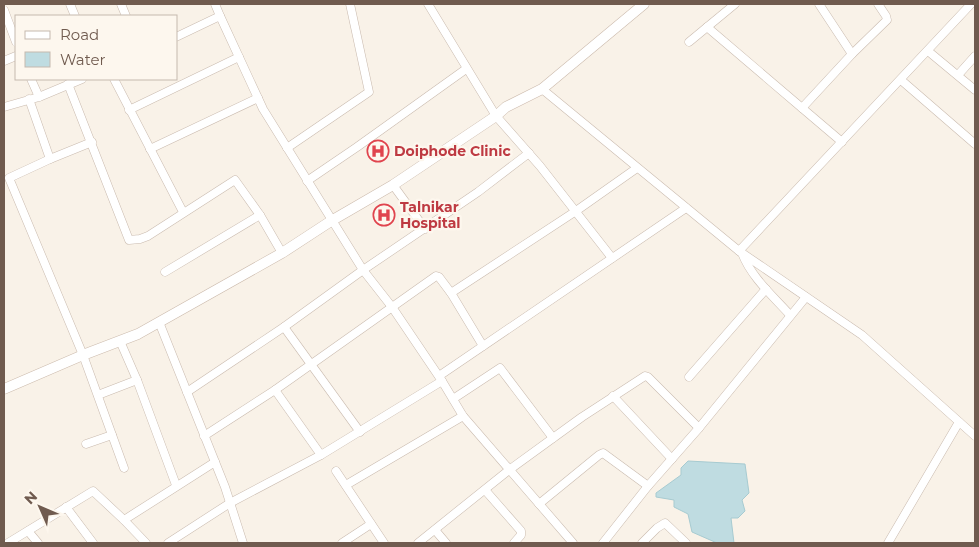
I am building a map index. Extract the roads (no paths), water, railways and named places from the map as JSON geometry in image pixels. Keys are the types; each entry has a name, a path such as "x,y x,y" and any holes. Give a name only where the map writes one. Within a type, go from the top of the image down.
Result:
{"street":[{"path":"215,4 258,98 331,221 363,270 392,307 464,416 573,543"},
{"path":"287,148 369,92 350,4"},
{"path":"428,4 496,116 529,153 612,258"},
{"path":"4,389 83,354 138,334 282,252 393,185 496,116 506,106 542,89 644,4"},
{"path":"689,42 734,4"},
{"path":"819,4 852,54"},
{"path":"802,108 886,20 886,16 878,4"},
{"path":"740,252 972,4"},
{"path":"5,15 15,40"},
{"path":"178,36 220,16"},
{"path":"707,27 842,142"},
{"path":"928,51 975,90"},
{"path":"958,75 975,56"},
{"path":"129,110 239,57"},
{"path":"307,181 466,69"},
{"path":"31,80 39,97"},
{"path":"4,107 39,97 79,80"},
{"path":"114,80 183,212"},
{"path":"901,80 975,144"},
{"path":"68,84 129,240 148,236 235,180 260,215 282,252"},
{"path":"542,89 740,252 862,335 975,436"},
{"path":"150,149 258,98"},
{"path":"29,99 50,159"},
{"path":"92,142 9,178 83,354 124,468"},
{"path":"187,392 478,192 529,153"},
{"path":"451,292 576,211 637,168"},
{"path":"393,185 425,229"},
{"path":"168,543 230,503 360,432 441,379 483,346 686,208"},
{"path":"165,272 260,215"},
{"path":"740,252 746,263 790,315"},
{"path":"204,436 275,390 436,276 439,277 451,292 483,346"},
{"path":"690,377 766,288"},
{"path":"603,543 806,296"},
{"path":"159,322 215,462 243,543"},
{"path":"284,327 360,432"},
{"path":"120,341 137,380 176,485"},
{"path":"453,399 500,368 553,438"},
{"path":"418,543 509,470 613,396 647,376 699,428"},
{"path":"98,396 137,380"},
{"path":"275,390 321,455"},
{"path":"613,396 672,459"},
{"path":"346,485 464,416"},
{"path":"888,543 959,422"},
{"path":"86,444 112,435"},
{"path":"539,504 599,454 603,453 648,486"},
{"path":"124,520 176,485 215,462"},
{"path":"336,471 384,543"},
{"path":"485,490 521,531 521,535 514,543"},
{"path":"8,543 94,491 146,543"},
{"path":"66,507 93,543"},
{"path":"342,543 370,524"},
{"path":"642,543 657,528 665,524 686,543"},
{"path":"435,530 446,543"},
{"path":"28,531 38,543"}],"water":[{"path":"688,461 745,464 749,493 742,500 745,511 738,518 731,518 734,543 717,543 692,532 688,514 674,507 674,500 656,497 656,493 681,475 681,468"}],"place":[{"name":"Doiphode Clinic","path":"378,151"},
{"name":"Talnikar Hospital","path":"384,215"}]}
